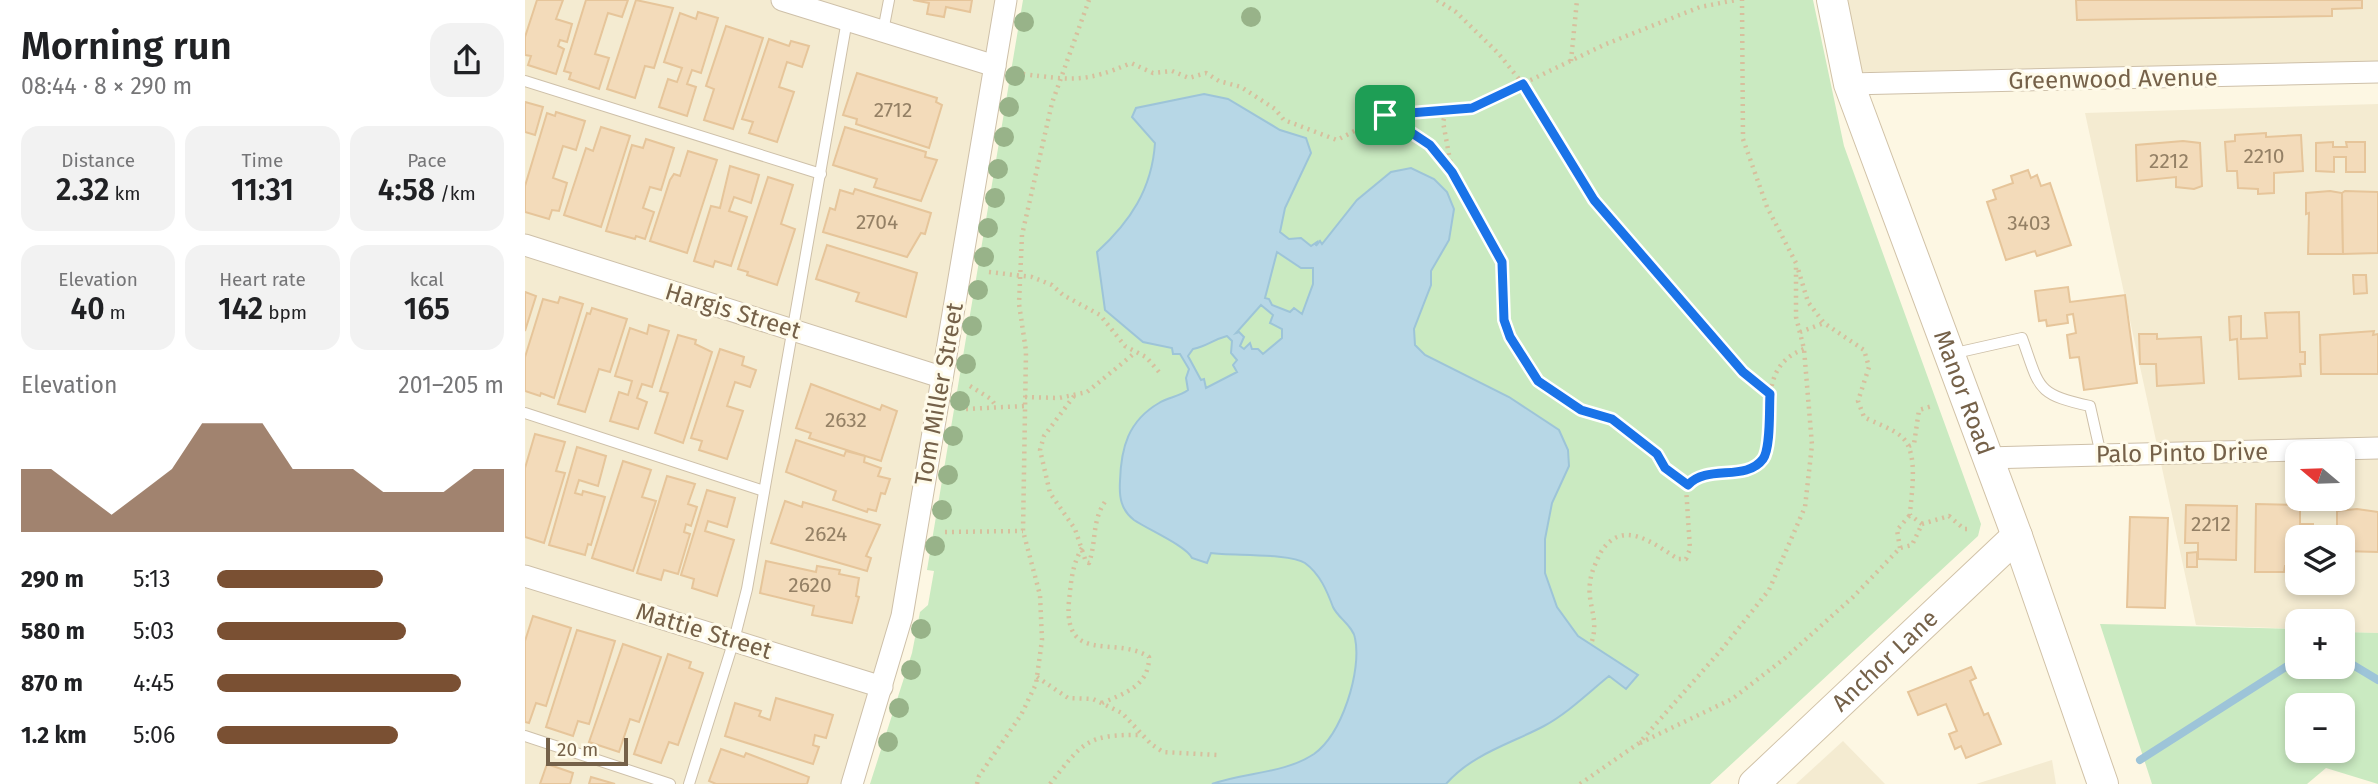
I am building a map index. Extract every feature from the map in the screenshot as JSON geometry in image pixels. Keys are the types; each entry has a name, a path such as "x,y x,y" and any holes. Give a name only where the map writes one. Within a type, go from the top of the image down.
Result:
{"main road":[{"name":"Manor Road","path":"1832,0 1849,85 2017,536 2103,784"},
{"name":"Anchor Lane","path":"1754,784 2017,536"}],"street":[{"path":"782,0 995,66"},
{"name":"Tom Miller Street","path":"852,784 902,615 1006,0"},
{"name":"Greenwood Avenue","path":"1849,85 2378,72"},
{"name":"Hargis Street","path":"525,245 941,377"},
{"name":"Palo Pinto Drive","path":"1986,458 2378,448"},
{"name":"Mattie Street","path":"525,576 882,687"}],"lane":[{"path":"883,31 889,0"},
{"path":"689,784 734,640 764,491 847,20"},
{"path":"525,81 821,174"},
{"path":"1948,354 2022,338 2039,386 2054,398 2090,406 2101,455"},
{"path":"525,413 764,491"},
{"path":"525,736 670,784"}],"path":[{"path":"977,784 979,776 1021,715 1037,677 1042,640 1040,595 1023,531 1026,351 1019,276 1022,236 1061,79 1089,0"},
{"path":"1437,0 1456,12 1498,53 1523,84 1594,200 1743,372 1770,394"},
{"path":"1571,61 1577,0"},
{"path":"1023,74 1075,81 1098,78 1131,63 1153,73 1172,71 1189,78 1206,73 1219,81 1241,87 1264,105 1275,109 1284,120 1337,140 1385,115 1419,110 1446,112 1472,108 1571,61 1700,7 1736,0"},
{"path":"1742,0 1743,139 1767,207 1795,262 1808,302 1824,323 1864,350 1870,367 1858,401 1864,417 1901,436 1909,446 1912,472 1910,515 1897,530 1899,548"},
{"path":"1446,112 1443,122 1452,172"},
{"path":"1385,115 1430,145 1452,172 1502,262 1504,320 1527,366 1538,381 1581,410 1612,419 1657,454 1665,468 1688,485"},
{"path":"1639,743 1769,590 1796,535 1805,507 1812,445 1804,349 1796,317 1795,262"},
{"path":"989,272 1032,277 1052,285 1063,295 1100,315 1125,346 1159,372"},
{"path":"1800,332 1824,323"},
{"path":"1592,641 1595,614 1590,584 1595,562 1606,544 1624,533 1634,534 1678,559 1686,559 1690,549 1686,494 1688,485 1697,477 1736,471 1763,460 1770,394 1779,365 1787,355 1804,349"},
{"path":"1025,397 1035,399 1074,396 1087,392 1136,352"},
{"path":"970,386 991,399 996,407"},
{"path":"1074,396 1044,436 1040,450 1050,493 1075,529 1086,562 1090,563 1095,519 1107,499"},
{"path":"1909,446 1914,444 1919,410 1932,405"},
{"path":"966,409 1025,406"},
{"path":"1910,515 1922,524"},
{"path":"1580,784 1639,743 1732,699 1784,659 1853,597 1899,548 1912,545 1922,524 1949,516 1964,529 1970,528"},
{"path":"945,532 1023,531"},
{"path":"1083,548 1076,559 1071,579 1068,612 1071,631 1080,641 1088,644 1136,649 1149,657 1149,668 1139,686 1102,703"},
{"path":"1037,677 1068,698 1093,699 1122,713 1142,735 1163,752 1218,755"},
{"path":"1050,784 1083,744 1096,737 1142,735"}],"shaded area":[{"path":"525,0 1006,0 902,616 852,784 525,784"},
{"path":"1848,0 2378,0 2378,66 1860,72"},
{"path":"2378,104 2378,633 2355,632 2355,609 2285,609 2285,628 2196,625 2085,113"},
{"path":"1843,741 1885,784 1796,784"},
{"path":"2052,760 2056,784 1976,784"}],"green space":[{"path":"1023,0 1813,0 1844,146 1981,524 1978,536 1710,784 870,784 912,653 920,612 928,605 934,571 927,570"},
{"path":"2100,624 2285,629 2285,679 2355,679 2355,632 2378,633 2378,784 2326,768 2307,784 2152,784"}],"water":[{"path":"1204,94 1228,99 1280,130 1306,138 1311,153 1285,208 1280,232 1289,239 1301,238 1311,246 1317,242 1316,246 1320,241 1322,244 1357,200 1391,172 1411,168 1434,179 1447,192 1454,209 1449,240 1431,271 1431,285 1414,329 1415,345 1425,355 1509,397 1559,430 1568,450 1569,466 1552,503 1545,539 1545,573 1557,607 1578,636 1638,675 1626,689 1609,676 1553,721 1479,757 1446,784 1212,784 1302,761 1324,745 1348,701 1355,667 1355,638 1335,611 1319,578 1305,563 1274,556 1211,553 1207,563 1192,558 1175,543 1134,520 1122,503 1122,457 1128,436 1148,410 1188,390 1186,378 1189,369 1180,354 1173,354 1172,348 1143,342 1105,310 1097,252 1120,229 1137,204 1153,160 1155,143 1132,117 1136,108","holes":["1277,252 1301,268 1313,268 1313,284 1302,314 1294,308 1290,312 1272,305 1269,299 1265,298","1261,305 1273,315 1270,323 1282,329 1282,338 1263,354 1258,349 1252,349 1250,343 1244,349 1240,346 1244,337 1239,332 1236,333","1227,336 1232,341 1231,353 1237,360 1233,365 1237,372 1206,388 1204,379 1201,380 1188,356 1193,349"]}],"building":[{"path":"537,0 563,0 556,19 572,24 567,42 560,40 558,46 564,49 556,74 528,65 531,56 525,55 525,37"},
{"path":"586,0 628,0 622,17 608,13 595,54 609,58 599,89 569,79 571,73 564,71"},
{"path":"636,0 673,8 654,68 645,66 635,98 607,89"},
{"path":"913,0 972,0 970,12 946,7 944,17 927,14 929,3"},
{"path":"2076,0 2362,0 2362,8 2332,9 2332,16 2077,20"},
{"path":"698,12 718,18 701,73 692,70 687,84 696,87 687,116 659,107 668,79 677,82 682,68 664,62 680,13 696,19"},
{"path":"726,26 763,38 733,129 704,120 714,89 706,86"},
{"path":"769,39 789,46 791,41 809,46 802,67 787,62 779,87 794,92 777,142 749,133 753,122 742,119"},
{"path":"857,73 937,98 936,102 942,105 929,148 856,124 857,119 843,115"},
{"path":"525,102 543,107 535,135 525,132"},
{"path":"556,112 585,121 576,150 563,146 553,178 567,183 559,211 552,210 549,219 525,212 525,186 547,113 555,116"},
{"path":"601,127 630,136 601,227 564,215 586,148 593,151"},
{"path":"845,127 926,152 925,157 937,160 921,201 874,187 877,179 833,165"},
{"path":"2266,133 2266,137 2301,135 2303,171 2274,173 2274,193 2258,194 2258,189 2238,188 2237,171 2227,171 2225,142 2235,141 2235,135"},
{"path":"646,139 674,148 661,190 650,187 643,208 654,212 645,239 636,236 635,239 606,231 632,145 643,148"},
{"path":"2183,141 2200,143 2202,186 2194,189 2176,187 2176,177 2137,181 2136,145"},
{"path":"2333,142 2333,147 2347,147 2346,142 2365,142 2365,172 2346,172 2346,157 2334,157 2334,172 2316,171 2316,143"},
{"path":"688,151 717,160 687,253 650,241 670,180 674,174 680,176"},
{"path":"730,166 759,175 751,203 734,197 729,211 747,217 731,266 715,261 713,267 694,261 711,206 720,208"},
{"path":"2028,170 2031,178 2037,175 2041,186 2050,183 2071,245 2037,256 2035,251 2006,260 1987,202 1996,199 1993,190 2013,183 2011,176"},
{"path":"768,177 793,185 781,224 795,229 777,285 747,275 748,272 738,269"},
{"path":"855,189 931,213 925,234 921,233 907,257 823,232 830,208 835,210 840,190 853,194"},
{"path":"2378,192 2378,253 2343,254 2342,193"},
{"path":"2306,193 2342,193 2343,254 2308,254 2309,213 2306,214"},
{"path":"827,245 917,273 906,317 856,301 859,293 816,279"},
{"path":"2353,275 2366,275 2367,293 2354,294"},
{"path":"2068,287 2070,302 2125,295 2137,383 2084,390 2079,357 2070,358 2067,335 2076,333 2073,314 2067,315 2068,323 2047,326 2046,320 2039,321 2035,291"},
{"path":"525,292 536,296 525,331"},
{"path":"560,297 583,304 554,398 525,391 525,357 543,299 558,303"},
{"path":"592,308 627,319 610,372 599,369 585,412 558,404 587,313 590,314"},
{"path":"2299,312 2300,352 2305,352 2305,364 2300,364 2301,376 2239,379 2237,339 2230,340 2229,317 2241,316 2241,339 2267,338 2265,313"},
{"path":"649,325 669,331 652,387 642,384 637,398 647,402 638,429 610,421 619,392 628,395 632,381 615,376 630,328 647,334"},
{"path":"2374,331 2373,335 2378,334 2378,374 2321,374 2320,335"},
{"path":"2139,334 2157,334 2157,339 2201,337 2204,383 2157,386 2156,364 2140,364"},
{"path":"678,335 696,340 695,344 712,352 683,443 655,433 668,393 660,391"},
{"path":"720,349 744,357 742,365 756,370 750,387 735,382 727,406 743,411 727,459 699,450 702,441 691,438"},
{"path":"811,384 880,410 882,405 897,411 881,461 809,438 811,433 796,428"},
{"path":"535,434 565,442 556,471 565,473 544,543 525,537 525,468"},
{"path":"796,440 844,456 846,451 865,456 864,462 881,468 878,476 890,479 885,494 881,493 876,511 868,509 867,512 833,500 836,491 786,472"},
{"path":"577,447 606,456 598,486 579,480 575,493 582,495 583,491 605,497 591,545 588,544 585,555 549,545"},
{"path":"623,461 651,470 642,497 656,501 633,571 592,558"},
{"path":"667,476 695,484 688,504 697,507 691,526 686,524 684,532 690,534 678,574 664,570 661,580 637,573"},
{"path":"707,490 735,498 727,527 708,521 705,531 734,540 717,596 692,588 694,579 681,575"},
{"path":"785,501 802,507 803,502 880,525 866,556 871,558 867,571 771,543"},
{"path":"2256,504 2285,505 2285,511 2300,511 2300,524 2313,525 2285,525 2284,572 2255,572"},
{"path":"2186,505 2237,506 2236,560 2198,559 2198,543 2185,543"},
{"path":"2355,509 2378,512 2378,552 2355,551 2355,525 2337,525 2337,511"},
{"path":"2130,517 2168,518 2165,608 2127,607"},
{"path":"2197,552 2197,567 2187,567 2187,553"},
{"path":"766,561 816,572 817,566 840,570 839,574 859,578 856,596 859,597 852,623 812,615 814,606 760,593"},
{"path":"533,616 571,628 546,706 536,703 529,723 525,722 525,641"},
{"path":"577,630 615,641 589,724 578,721 573,736 546,727"},
{"path":"623,644 661,657 639,722 630,719 619,752 589,742"},
{"path":"668,654 691,662 689,668 703,673 678,745 669,742 661,763 634,754"},
{"path":"1971,667 1976,678 1970,681 1984,715 1988,713 2001,744 1966,758 1961,746 1955,749 1949,734 1957,731 1946,704 1918,715 1908,692"},
{"path":"776,698 833,715 826,738 815,735 813,745 819,747 813,764 725,736 735,703 761,711 759,716 770,720"},
{"path":"721,749 744,757 746,753 809,777 807,784 716,784 709,781"},
{"path":"547,764 573,773 570,784 540,784"},
{"path":"591,777 615,784 589,784"}],"waterway":[{"path":"2355,666 2378,680"},
{"path":"2140,760 2285,667"}],"route":[{"path":"1523,84 1594,200 1743,372 1770,394 1763,460 1736,471 1697,477 1688,485 1665,468 1657,454 1612,419 1581,410 1538,381 1510,337 1504,320 1505,278 1502,262 1483,232 1472,205 1452,172 1430,145 1385,115 1419,110 1446,112 1472,108 1523,84"}]}
